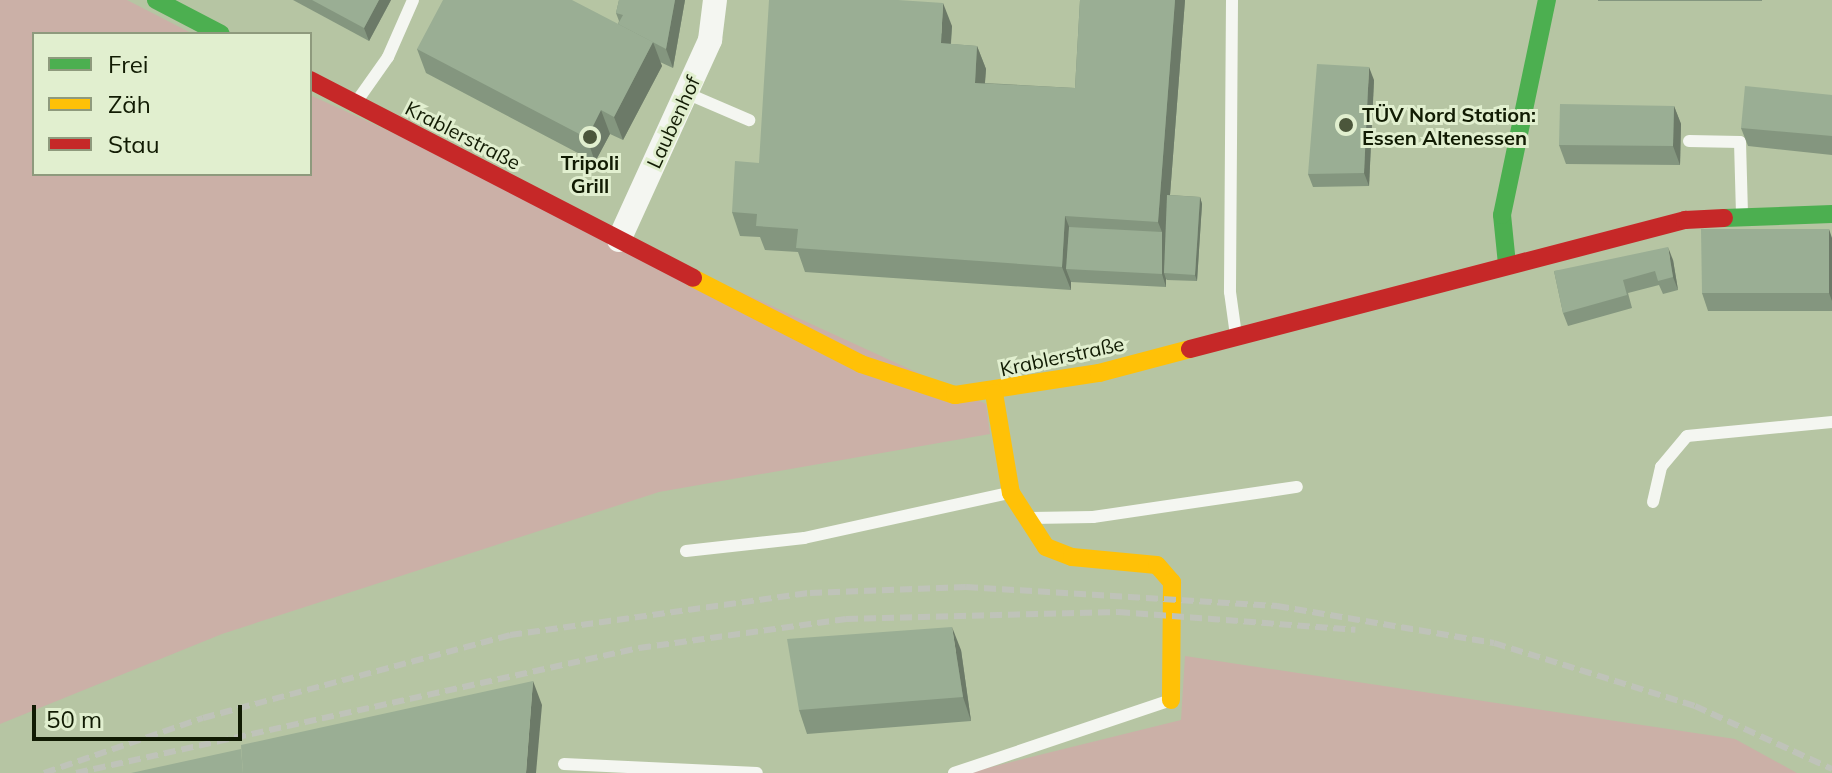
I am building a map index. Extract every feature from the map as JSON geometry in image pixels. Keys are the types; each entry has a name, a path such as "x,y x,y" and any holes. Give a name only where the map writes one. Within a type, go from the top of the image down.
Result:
{"street":[{"path":"156,0 217,32"},
{"name":"Laubenhof","path":"619,240 710,40 715,0"},
{"path":"1507,264 1502,215 1547,0"},
{"name":"Krablerstraße","path":"312,81 876,371 955,395 994,393 1236,335 1685,220 1742,214 1832,214"},
{"path":"994,393 1011,493 1024,518 1046,547 1072,557 1157,565 1172,582 1171,700"}],"lane":[{"path":"192,19 205,0"},
{"path":"355,104 388,57 413,0"},
{"path":"1232,0 1230,292 1236,335"},
{"path":"686,93 749,120"},
{"path":"1689,141 1740,142 1742,214"},
{"path":"1653,502 1661,467 1687,436 1832,422"},
{"path":"1024,518 1093,517 1297,487"},
{"path":"686,551 804,538 1011,493"},
{"path":"954,773 1171,700"},
{"path":"564,764 757,773"}],"shaded area":[{"path":"0,0 127,0 189,32 32,32 32,176 312,176 312,96 986,404 990,434 659,492 222,634 0,724"},
{"path":"1185,656 1735,739 1797,773 967,773 1181,720"}],"building":[{"path":"312,0 379,0 364,28"},
{"path":"443,0 572,0 653,42 614,117 601,110 587,138 417,49"},
{"path":"619,0 675,0 666,49 618,24 623,15 616,13"},
{"path":"769,0 943,3 941,43 977,46 975,83 1075,88 1080,0 1175,0 1158,222 1065,216 1062,267 796,248 798,229 756,226 757,214 732,212 735,161 759,163"},
{"name":"TÜV Nord Station: Essen Altenessen","path":"1317,64 1369,67 1364,173 1308,174"},
{"path":"1745,86 1832,95 1832,136 1741,128"},
{"path":"1560,104 1674,106 1673,146 1559,145"},
{"path":"1167,195 1200,197 1195,275 1164,273"},
{"path":"1069,227 1162,232 1162,274 1066,269"},
{"path":"1701,229 1829,229 1829,293 1702,293"},
{"path":"1668,247 1673,277 1658,281 1655,271 1623,280 1627,295 1563,313 1554,271"},
{"path":"952,627 963,697 799,710 787,639"},
{"path":"533,681 526,773 243,773 241,745"},
{"path":"241,749 243,773 131,773"}],"railway":[{"path":"44,773 203,718 510,635 810,593 966,587 1277,606 1494,643 1695,706 1832,769"},
{"path":"76,773 639,648 846,619 1118,612 1355,630"}],"traffic: fast":[{"path":"156,0 217,32"},
{"path":"1507,264 1502,215 1547,0"},
{"path":"1724,218 1832,214"}],"traffic: slow":[{"path":"693,278 861,364 955,395 1099,373 1190,349"},
{"path":"994,393 1011,493 1046,547 1072,557 1157,565 1172,582 1171,700"}],"traffic: jam":[{"path":"312,81 693,278"},
{"path":"1190,349 1685,220 1724,218"}],"place":[{"name":"TÜV Nord Station: Essen Altenessen","path":"1346,125"},
{"name":"Tripoli Grill","path":"590,137"}]}
